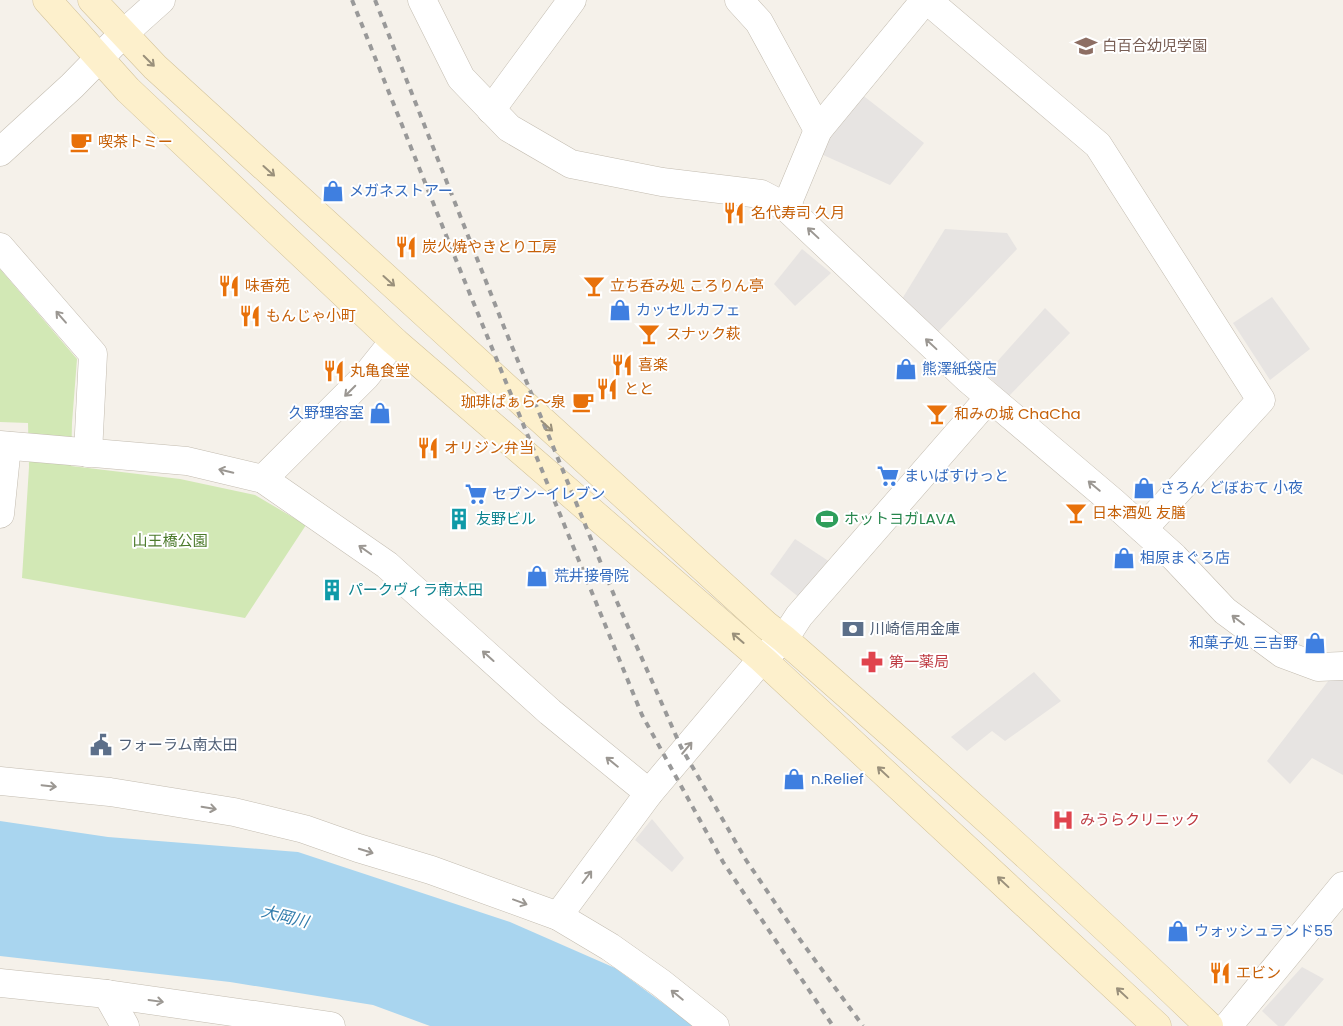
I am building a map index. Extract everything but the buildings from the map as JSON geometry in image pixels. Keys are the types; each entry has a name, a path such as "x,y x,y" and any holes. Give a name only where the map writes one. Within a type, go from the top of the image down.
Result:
{"main road":[{"path":"47,0 128,90 394,341 762,659 1157,1026"},
{"path":"92,0 155,67 766,624 1057,882 1209,1026"}],"street":[{"path":"0,152 161,0"},
{"path":"422,0 461,78 509,128 571,164 662,182 761,194 786,207 989,398 1174,557 1225,611 1283,654 1318,667 1343,666"},
{"path":"492,110 572,0"},
{"path":"739,0 759,22 818,130"},
{"path":"786,207 818,130 926,0 1098,145 1261,400 1143,529"},
{"path":"0,247 93,354 88,453"},
{"path":"263,479 366,376 394,341"},
{"path":"558,916 649,793 762,659 784,638 798,616 989,398"},
{"path":"0,514 4,446 188,461 263,479 387,565 550,712 649,793"},
{"path":"0,781 110,792 234,812 295,827 430,870 558,916 610,947 661,983 715,1026"},
{"path":"1228,1026 1343,886"},
{"path":"0,983 107,994 331,1026"},
{"path":"107,994 125,1026"}],"green space":[{"name":"山王橋公園","path":"0,269 77,359 71,466 180,479 255,495 306,525 245,618 22,578 29,467 28,423 0,422"}],"shaded area":[{"path":"861,94 924,143 890,185 821,154 829,133"},
{"path":"945,229 1007,233 1017,249 937,333 902,299"},
{"path":"802,249 831,273 795,306 774,284"},
{"path":"1272,297 1310,349 1270,380 1233,323"},
{"path":"1045,308 1070,333 1009,396 986,374"},
{"path":"795,539 830,562 800,598 770,574"},
{"path":"1034,672 1061,701 1005,741 992,731 967,751 951,737"},
{"path":"1343,676 1343,775 1312,758 1290,784 1267,761 1329,680"},
{"path":"652,819 684,858 672,872 635,840"},
{"path":"1302,967 1324,979 1284,1026 1278,1026 1262,1011"}],"water":[{"name":"大岡川","path":"0,821 108,837 298,852 510,922 615,968 694,1026 430,1026 373,1005 230,982 0,956"}],"railway":[{"path":"352,0 642,715 723,862 833,1026"},
{"path":"375,0 504,327 614,595 681,747 746,860 801,941 863,1026"}],"place":[{"name":"白百合幼児学園","path":"1086,46"},
{"name":"喫茶トミー","path":"81,142"},
{"name":"メガネストアー","path":"333,191"},
{"name":"名代寿司 久月","path":"734,213"},
{"name":"炭火焼やきとり工房","path":"406,247"},
{"name":"味香苑","path":"229,286"},
{"name":"立ち呑み処 ころりん亭","path":"594,286"},
{"name":"カッセルカフェ","path":"620,310"},
{"name":"もんじゃ小町","path":"250,316"},
{"name":"スナック萩","path":"649,334"},
{"name":"喜楽","path":"622,365"},
{"name":"熊澤紙袋店","path":"906,369"},
{"name":"丸亀食堂","path":"334,371"},
{"name":"とと","path":"607,389"},
{"name":"珈琲ぱぁら〜泉","path":"583,402"},
{"name":"久野理容室","path":"380,413"},
{"name":"和みの城 ChaCha","path":"937,414"},
{"name":"オリジン弁当","path":"428,448"},
{"name":"まいばすけっと","path":"888,476"},
{"name":"さろん どぼおて 小夜","path":"1144,488"},
{"name":"セブン-イレブン","path":"476,494"},
{"name":"日本酒処 友膳","path":"1076,513"},
{"name":"友野ビル","path":"459,519"},
{"name":"ホットヨガLAVA","path":"827,519"},
{"name":"相原まぐろ店","path":"1124,558"},
{"name":"荒井接骨院","path":"537,576"},
{"name":"パークヴィラ南太田","path":"332,590"},
{"name":"川崎信用金庫","path":"853,629"},
{"name":"和菓子処 三吉野","path":"1315,643"},
{"name":"第一薬局","path":"872,662"},
{"name":"フォーラム南太田","path":"101,745"},
{"name":"n.Relief","path":"794,779"},
{"name":"みうらクリニック","path":"1063,820"},
{"name":"ウォッシュランド55","path":"1178,931"},
{"name":"エビン","path":"1220,973"}]}
